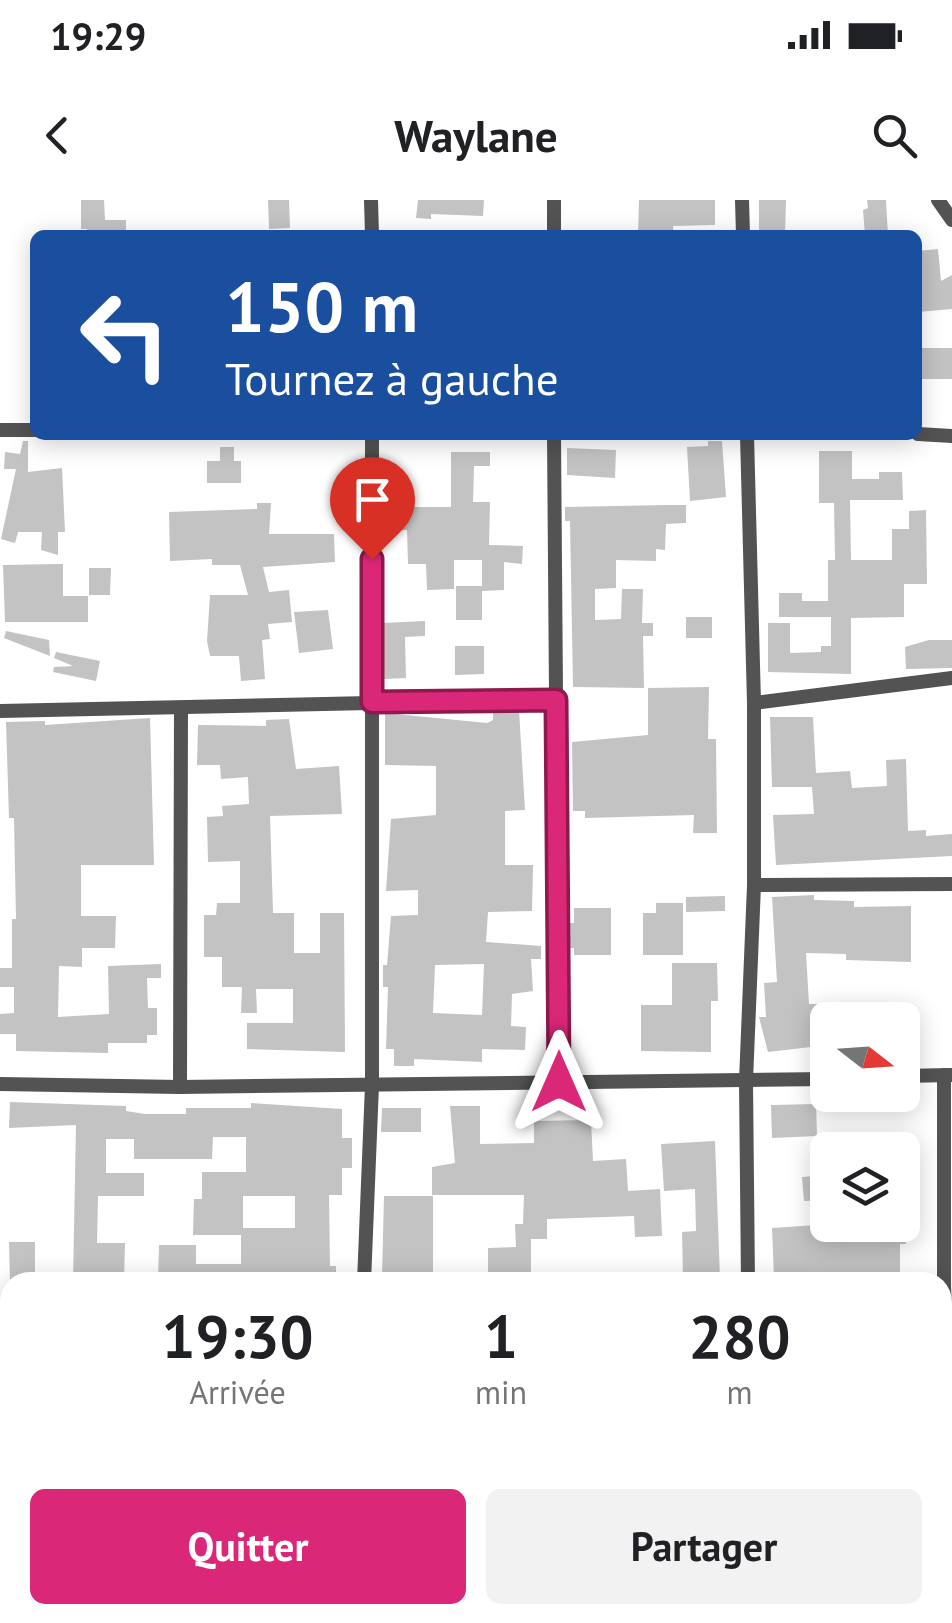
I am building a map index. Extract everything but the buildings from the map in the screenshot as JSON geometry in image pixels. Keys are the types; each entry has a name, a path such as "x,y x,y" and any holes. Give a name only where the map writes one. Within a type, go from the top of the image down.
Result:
{"street":[{"path":"371,200 372,230"},
{"path":"554,200 554,230"},
{"path":"742,200 742,230"},
{"path":"938,200 952,220"},
{"path":"0,430 30,430"},
{"path":"922,434 952,436"},
{"path":"364,1272 372,1085 372,440"},
{"path":"554,440 559,1082"},
{"path":"747,440 754,703 754,885 746,1081 748,1272"},
{"path":"754,703 952,678"},
{"path":"0,712 556,700"},
{"path":"180,1087 181,709"},
{"path":"754,885 952,884"},
{"path":"920,1076 948,1075 943,1272"},
{"path":"0,1084 180,1087 810,1079"}],"route":[{"path":"372,559 372,702 556,700 559,1082"}]}
